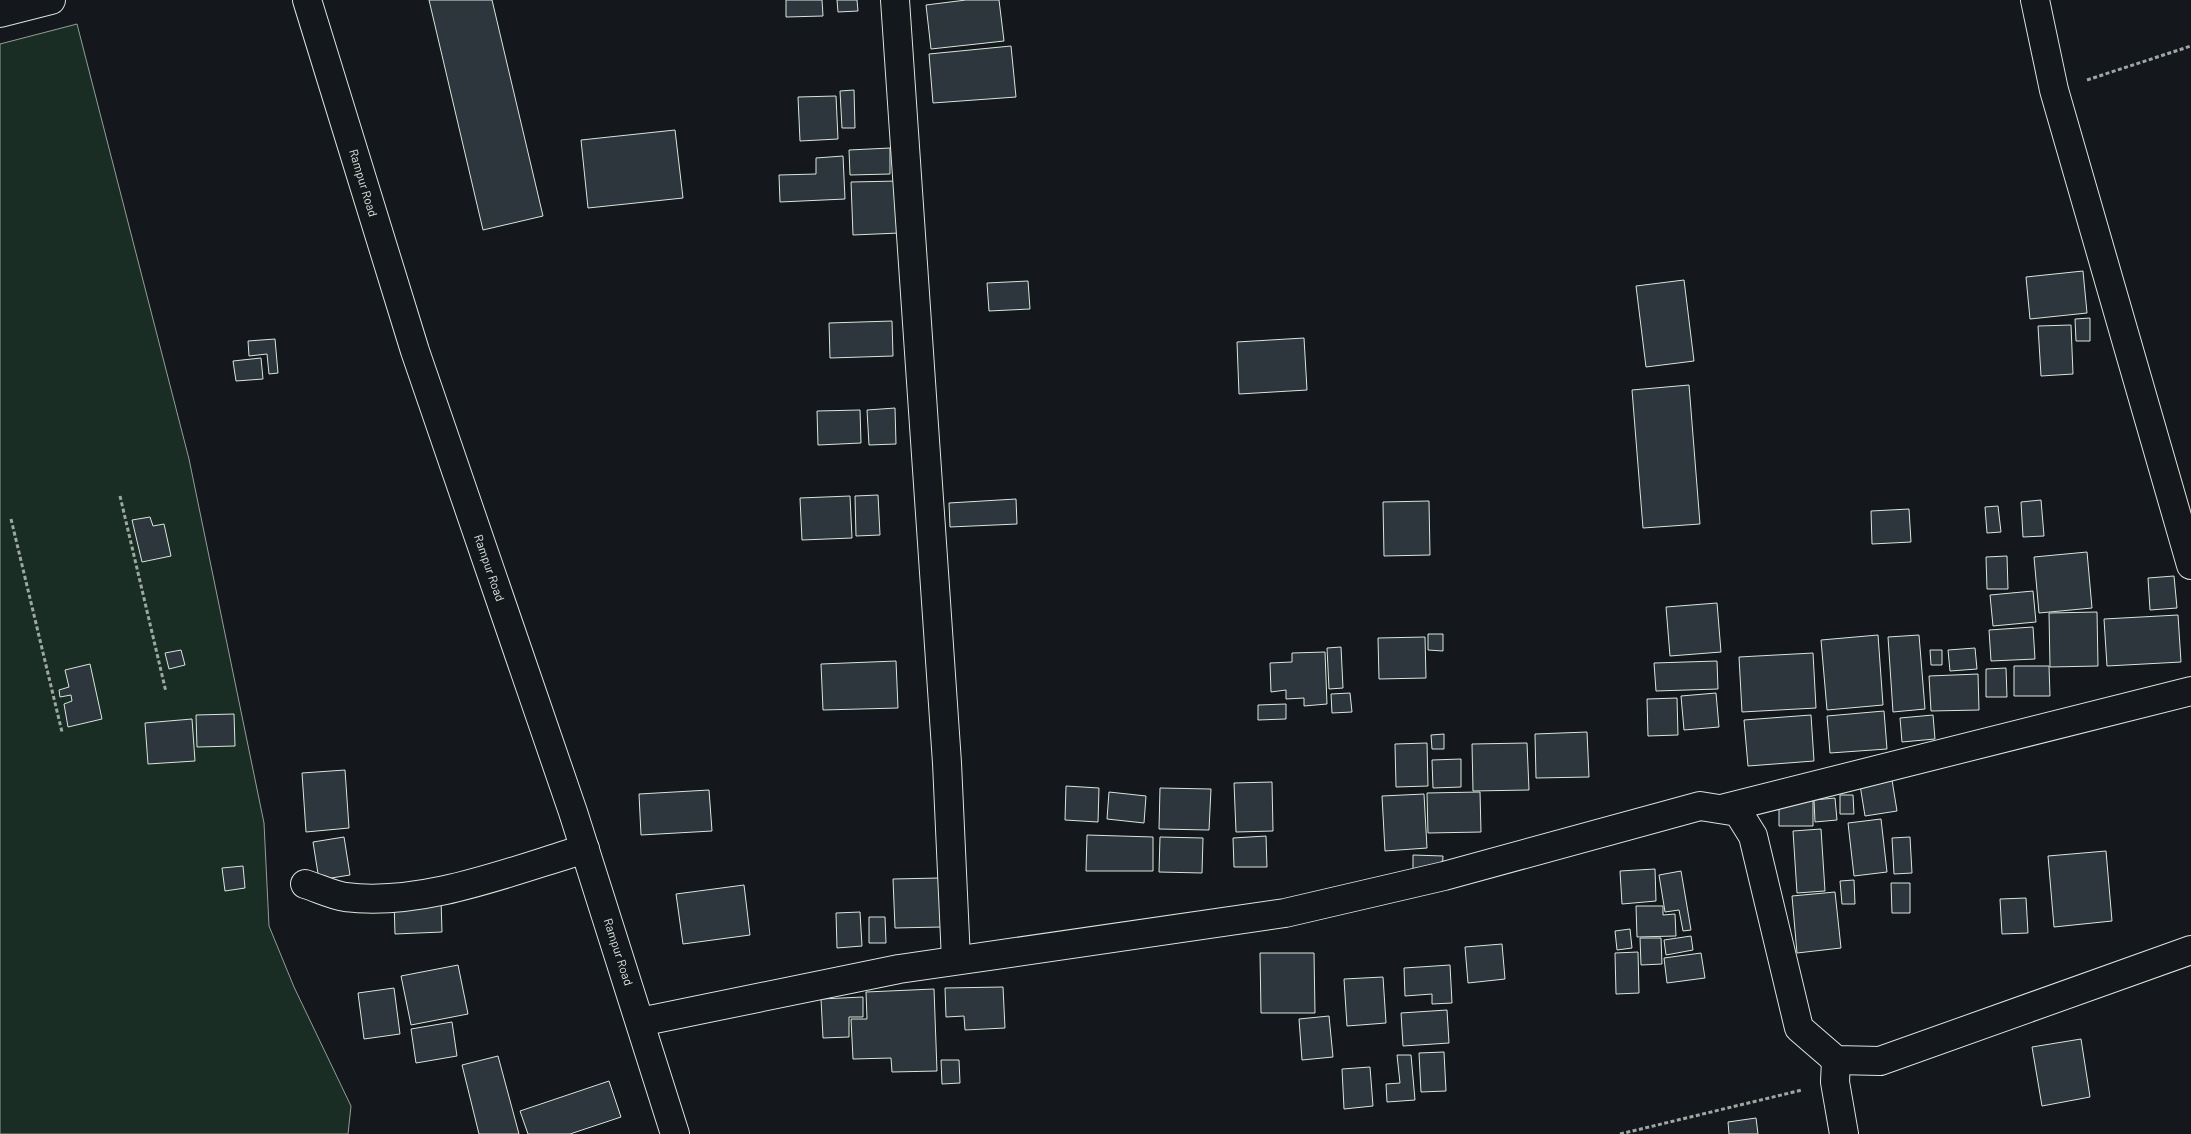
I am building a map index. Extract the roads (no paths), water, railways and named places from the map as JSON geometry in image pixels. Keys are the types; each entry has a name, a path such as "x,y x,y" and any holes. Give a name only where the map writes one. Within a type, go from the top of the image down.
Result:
{"street":[{"path":"0,13 51,0"},
{"name":"Rampur Road","path":"307,0 415,351 585,850 675,1134"},
{"path":"895,0 946,753 956,960"},
{"path":"2034,0 2054,90 2191,565"},
{"path":"1721,809 2191,691"},
{"path":"640,1022 899,969 1285,913 1444,876 1700,806 1738,812 1753,836 1798,1028 1835,1071 1844,1134"},
{"path":"305,884 344,896 370,898 429,894 585,850"},
{"path":"1835,1071 1880,1061 2191,950"}]}
